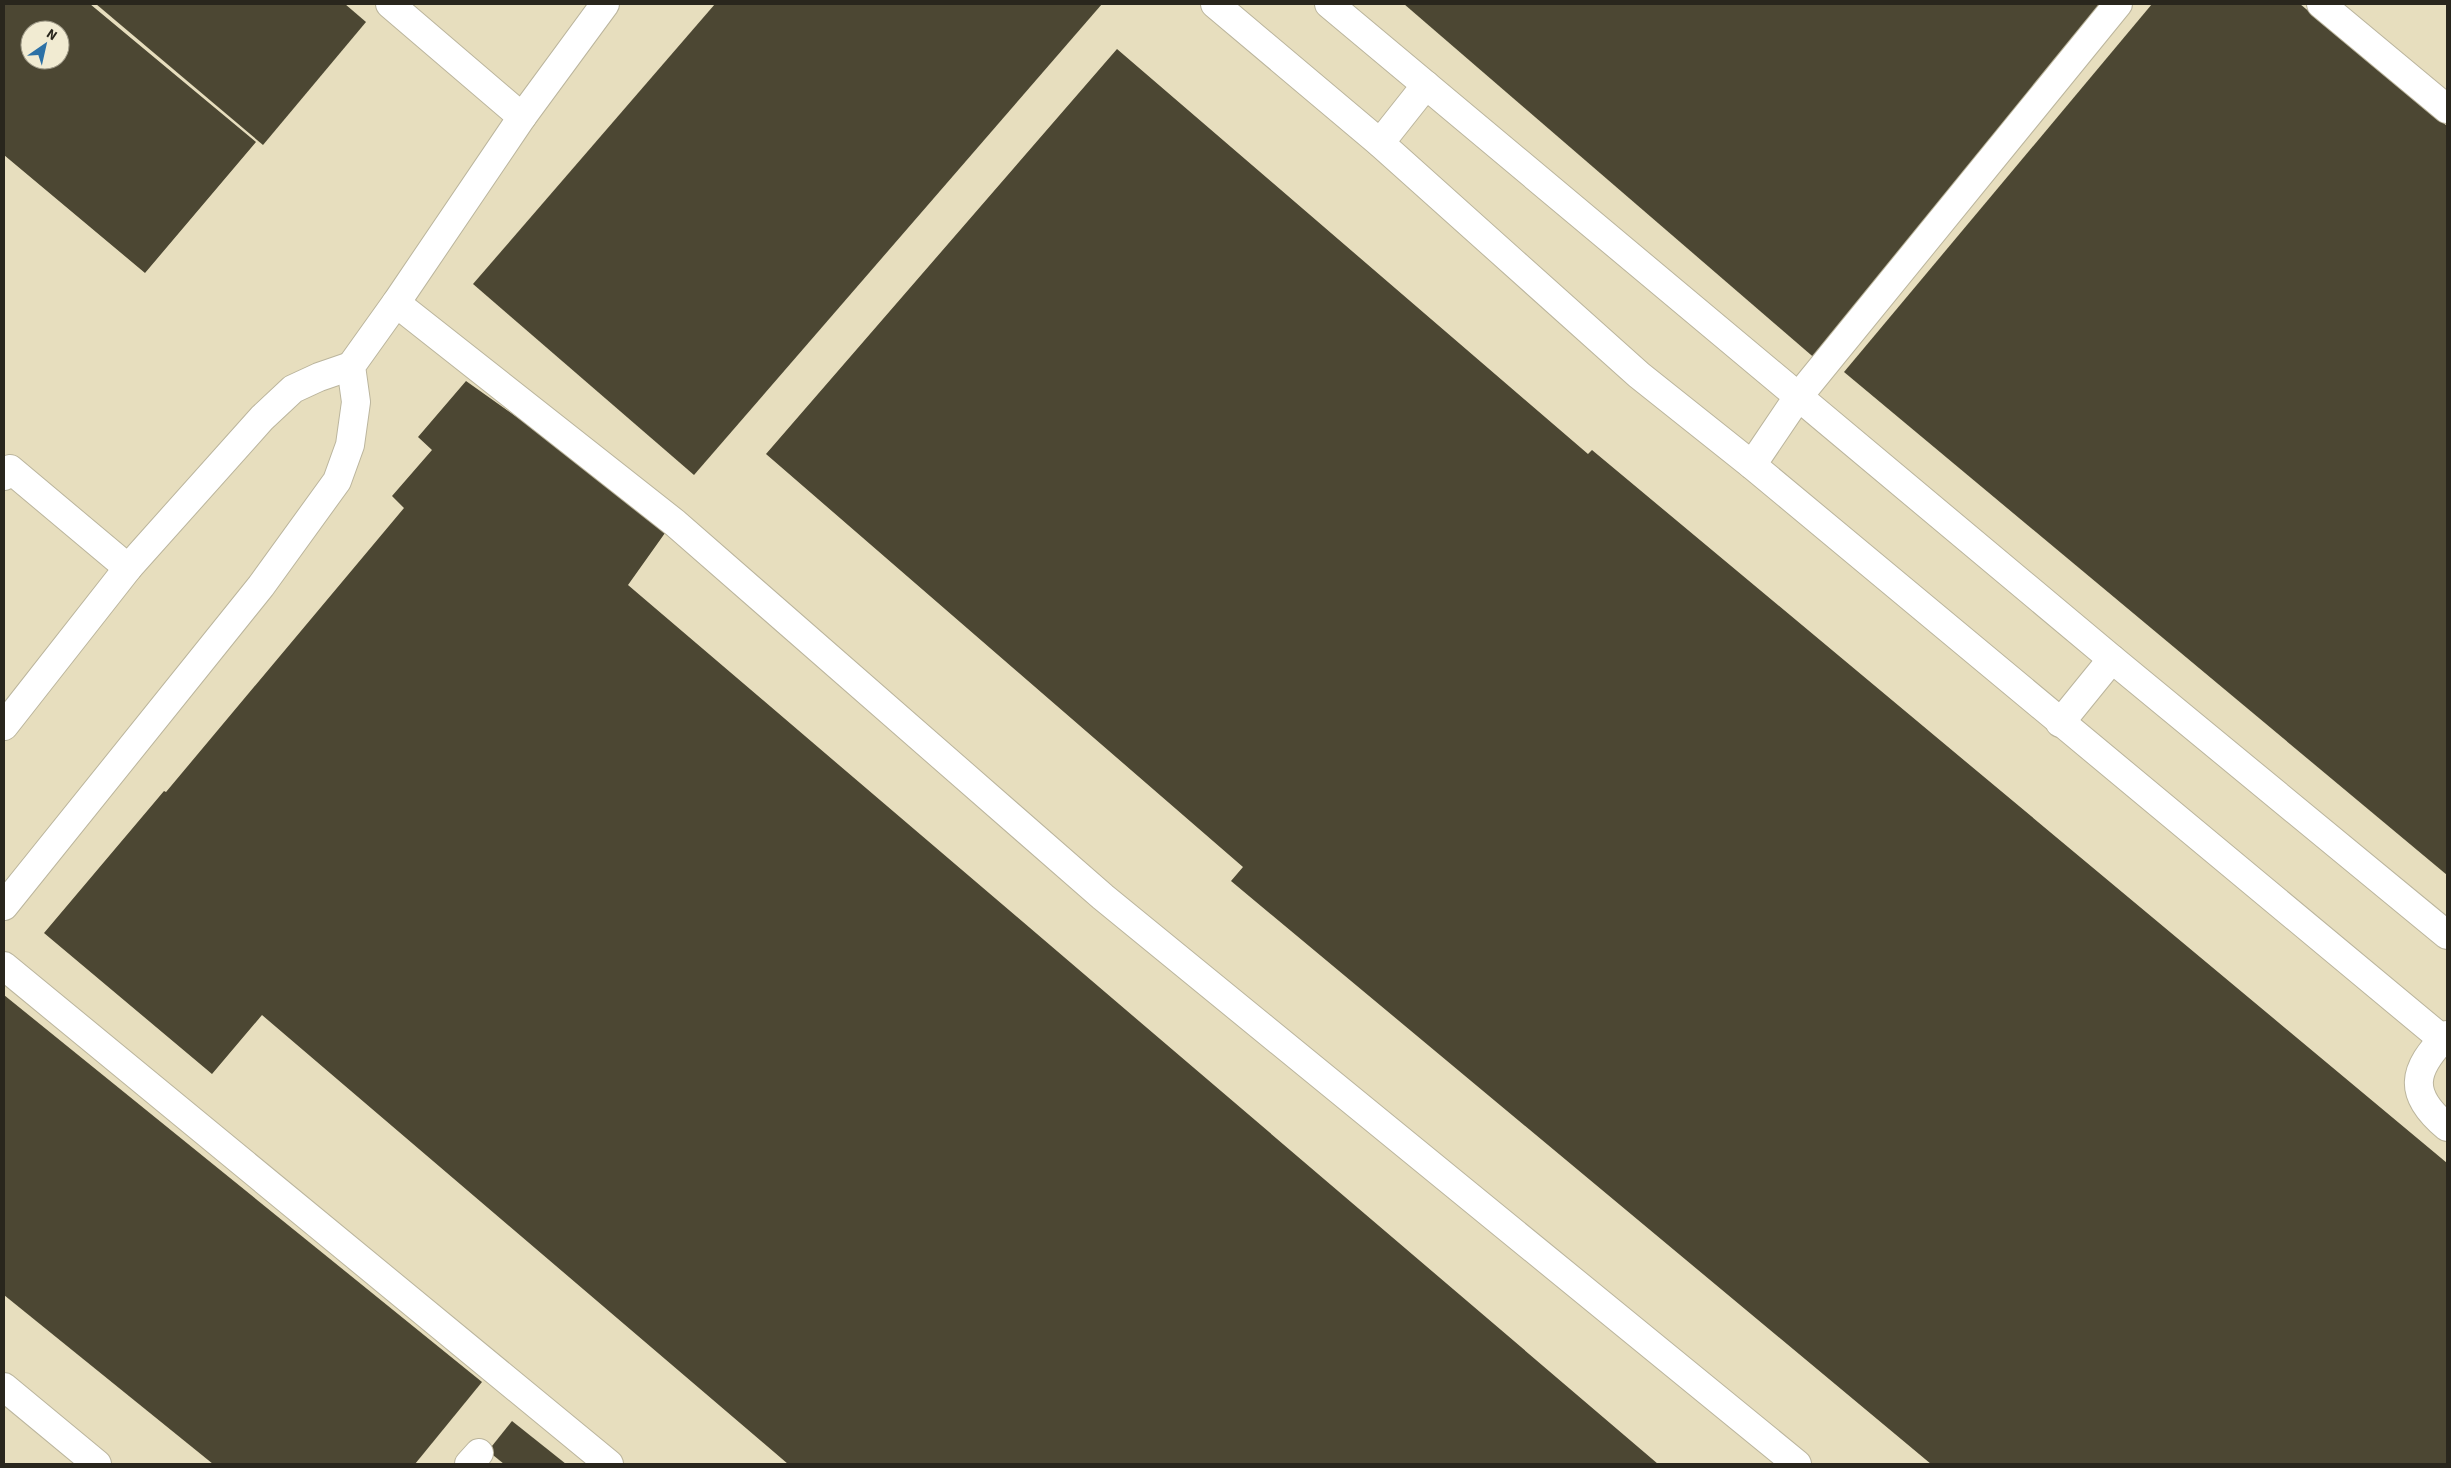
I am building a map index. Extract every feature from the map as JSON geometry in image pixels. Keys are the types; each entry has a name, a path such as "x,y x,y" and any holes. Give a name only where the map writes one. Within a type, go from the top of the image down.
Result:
{"lane":[{"path":"390,4 522,117"},
{"path":"4,726 128,568 262,418 293,389 319,377 351,366 396,304 522,117 606,4"},
{"path":"1215,4 1380,143 1639,375 1752,465 2060,723 2446,1039 2419,1075 2419,1088 2421,1099 2433,1115 2447,1127"},
{"path":"1330,4 2112,660 2447,936"},
{"path":"1752,465 1798,397 2118,4"},
{"path":"2321,4 2447,109"},
{"path":"1380,143 1426,85"},
{"path":"396,304 675,523 1103,897 1797,1464"},
{"path":"4,906 261,586 337,481 350,446 356,402 351,366"},
{"path":"6,470 128,568"},
{"path":"2060,723 2112,660"},
{"path":"4,966 609,1464"},
{"path":"4,1387 97,1464"}],"shaded area":[{"path":"4,4 2447,4 2447,1464 4,1464"}],"building":[{"path":"4,4 90,4 256,142 145,273 4,155"},
{"path":"96,4 345,4 366,22 263,145"},
{"path":"715,4 1102,4 694,475 473,284"},
{"path":"1404,4 2103,4 1818,361"},
{"path":"2152,4 2300,4 2447,126 2447,875 1844,372"},
{"path":"1117,49 1588,454 1592,450 2447,1163 2447,1464 1931,1464 1231,881 1243,867 766,454"},
{"path":"466,381 670,526 628,585 1658,1464 788,1464 262,1015 212,1074 44,933 164,791 166,792 404,508 392,496 432,450 418,437"},
{"path":"4,995 482,1382 415,1464 213,1464 4,1295"},
{"path":"512,1421 566,1464 504,1464 488,1451"}]}
